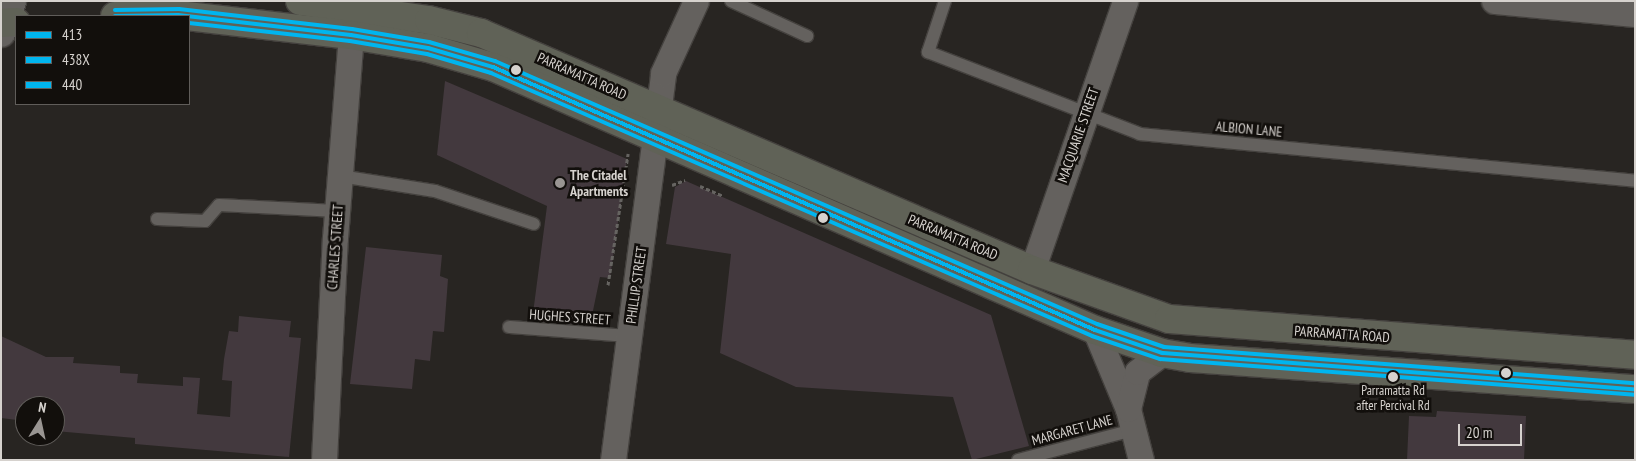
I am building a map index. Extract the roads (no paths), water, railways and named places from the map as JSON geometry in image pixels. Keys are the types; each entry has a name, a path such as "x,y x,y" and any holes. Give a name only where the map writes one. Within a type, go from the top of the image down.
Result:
{"highway":[{"name":"PARRAMATTA ROAD","path":"300,1 429,20 481,33 1032,270 1137,309 1193,323 1635,355"},
{"name":"PARRAMATTA ROAD","path":"146,15 186,15"},
{"name":"PARRAMATTA ROAD","path":"190,15 351,35 428,48 493,67 1095,330 1162,353 1200,359 1635,388"}],"street":[{"name":"PHILLIP STREET","path":"613,460 654,137 664,73 696,1"},
{"name":"MACQUARIE STREET","path":"1032,270 1126,1"},
{"path":"1494,1 1573,5 1635,14"},
{"name":"CHARLES STREET","path":"324,460 337,212 351,35"},
{"path":"1095,330 1131,419 1141,460"},
{"path":"1131,419 1137,372 1162,353"}],"lane":[{"path":"731,1 808,36"},
{"name":"ALBION LANE","path":"945,1 928,52 1085,115 1140,134 1635,180"},
{"path":"340,176 435,191 534,224"},
{"path":"157,219 205,221 219,205 337,212"},
{"name":"HUGHES STREET","path":"509,327 629,336"},
{"name":"MARGARET LANE","path":"1018,460 1131,419"}],"place":[{"name":"The Citadel Apartments","path":"560,183"},
{"name":"Parramatta Rd after Percival Rd","path":"1393,377"}]}
